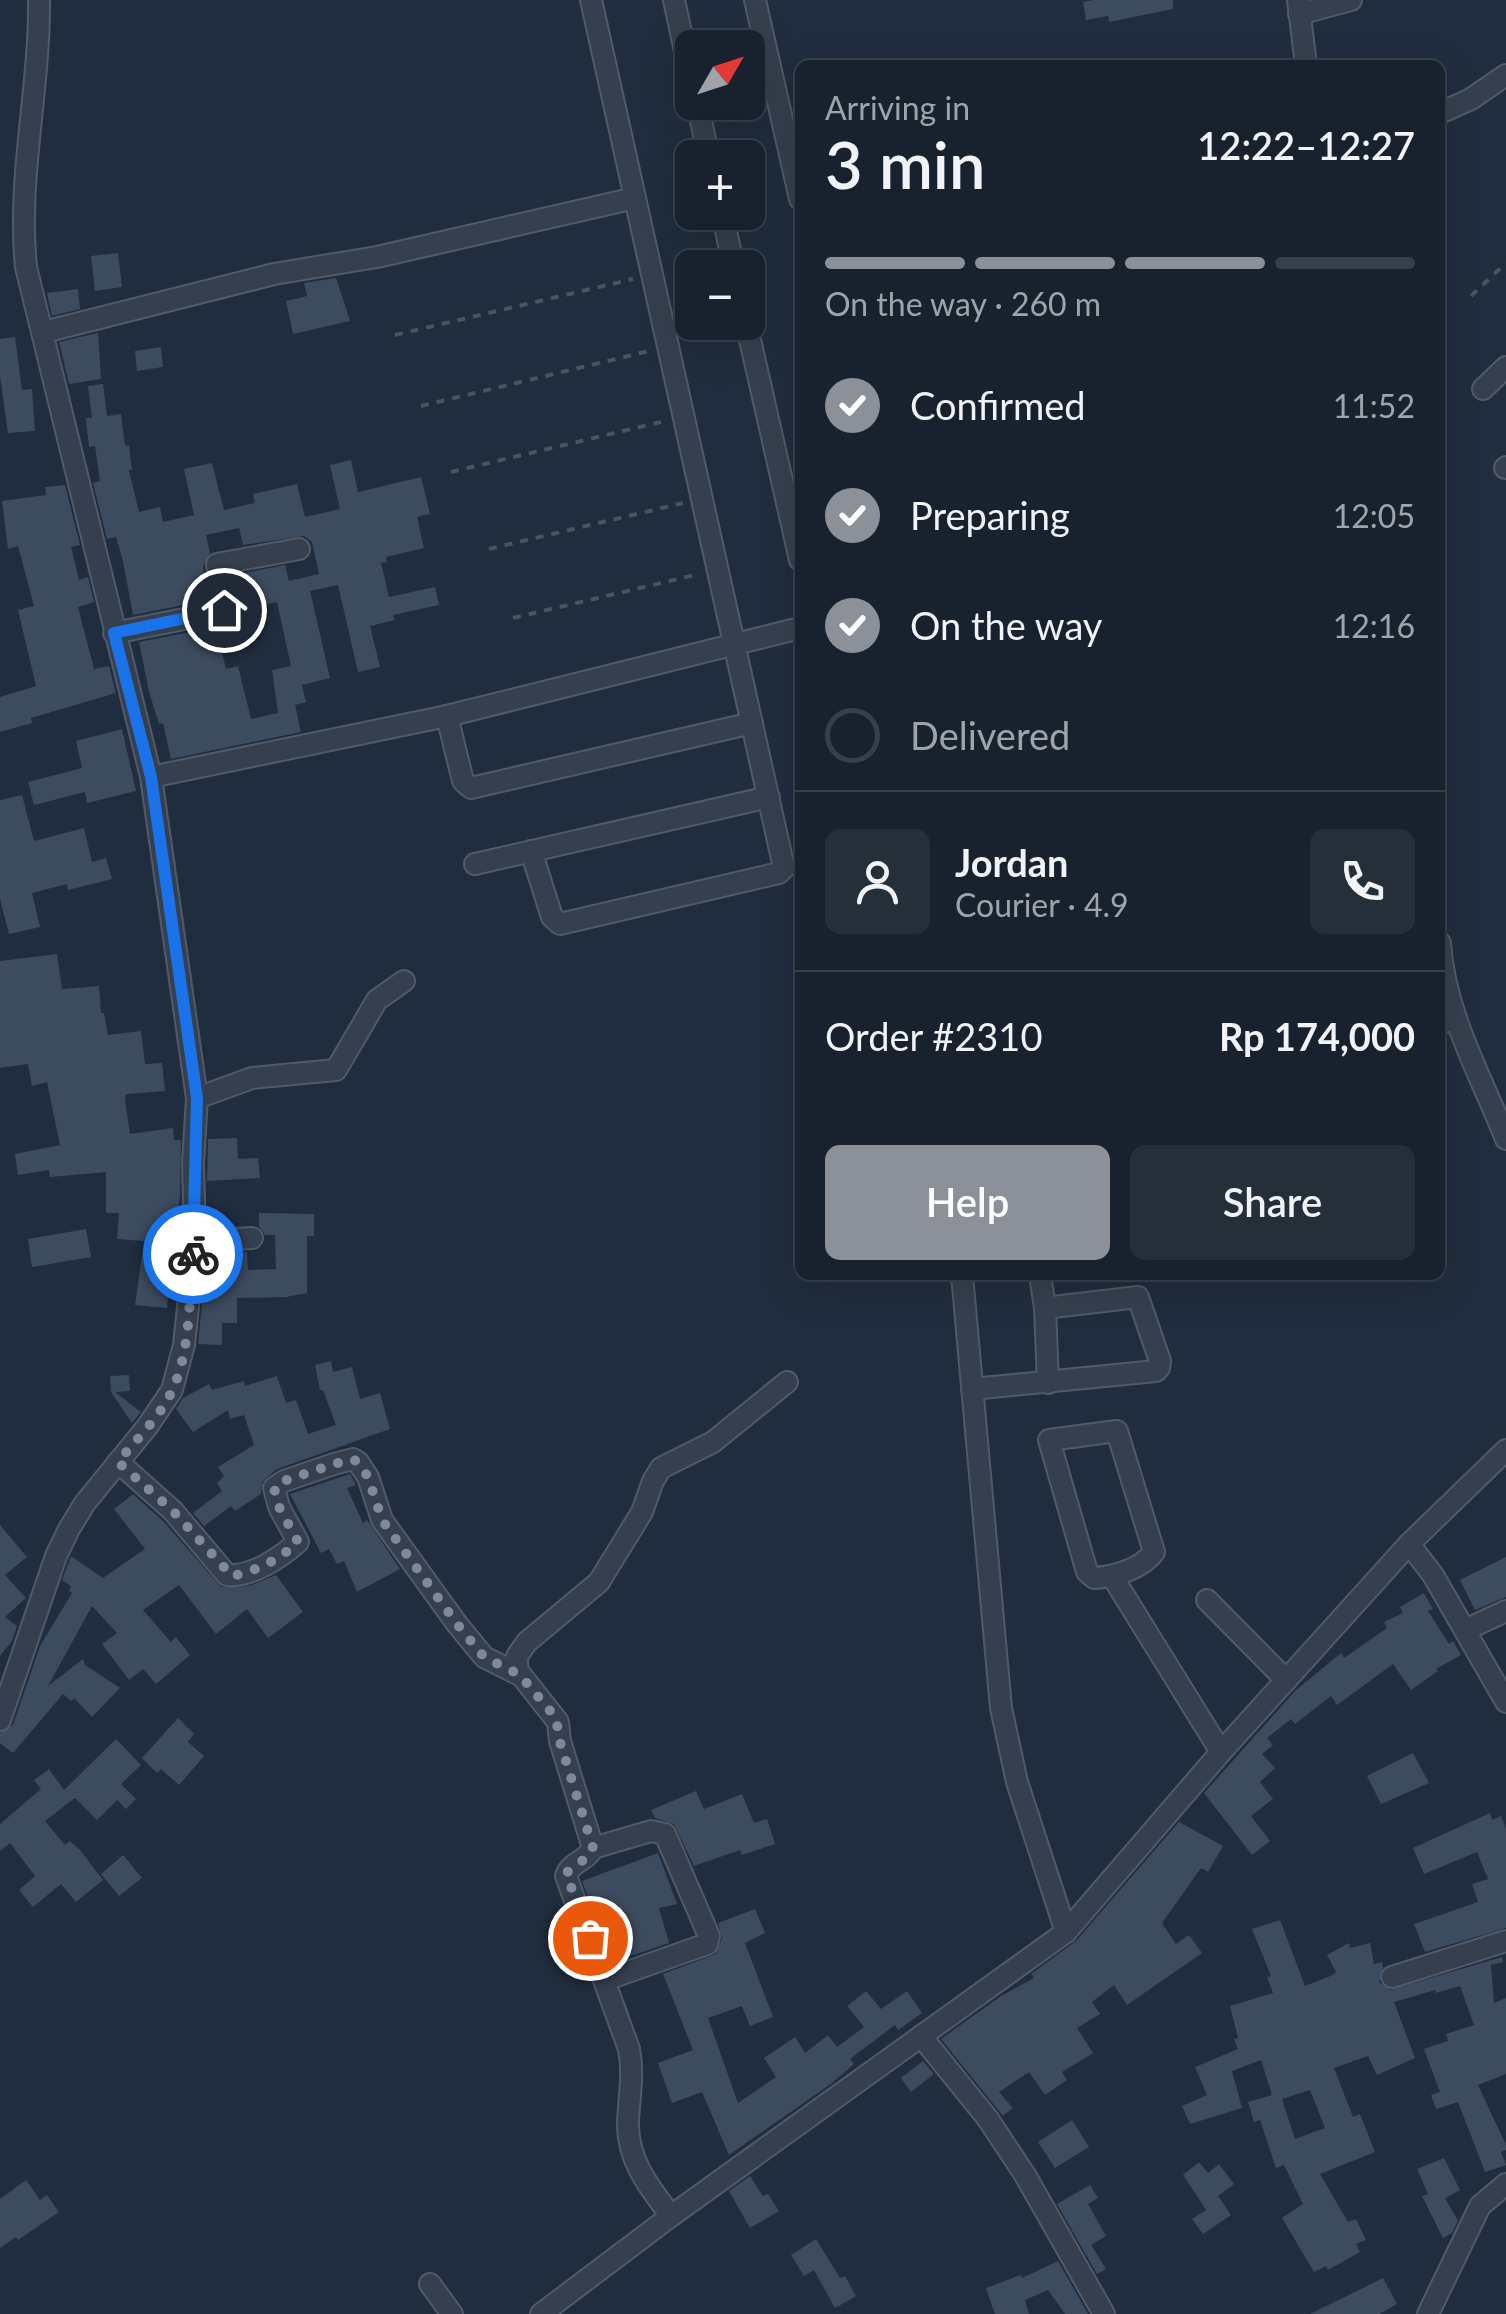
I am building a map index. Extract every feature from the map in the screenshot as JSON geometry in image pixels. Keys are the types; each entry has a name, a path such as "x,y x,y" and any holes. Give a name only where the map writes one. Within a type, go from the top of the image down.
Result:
{"street":[{"path":"0,1720 56,1556 84,1502 164,1406 179,1371 194,1242 197,1098 151,777 44,332 30,288 23,232 39,51 38,0"},
{"path":"530,852 552,918 560,924 781,872 784,865 591,0"},
{"path":"674,0 680,30"},
{"path":"755,0 795,177"},
{"path":"1305,60 1298,7 1351,0"},
{"path":"1445,112 1471,100 1506,76"},
{"path":"44,332 258,278 377,258 635,198"},
{"path":"750,340 795,538"},
{"path":"1483,389 1504,373"},
{"path":"114,633 224,610 217,564 299,550"},
{"path":"151,777 447,716 795,629"},
{"path":"447,716 463,782 472,788 752,722"},
{"path":"475,864 769,796"},
{"path":"197,1098 252,1078 336,1070 376,1000 404,980"},
{"path":"1445,984 1448,1026 1506,1139"},
{"path":"194,1242 252,1238"},
{"path":"962,1280 1002,1708 1018,1782 1066,1932"},
{"path":"1041,1280 1048,1383"},
{"path":"972,1389 1156,1371 1160,1361 1138,1297 1045,1308"},
{"path":"593,1848 560,1742 558,1722 520,1675 516,1667 520,1650 599,1582 642,1512 661,1468 712,1442 787,1382"},
{"path":"1117,1431 1154,1552 1147,1560 1112,1576 1097,1578 1087,1572 1049,1440 1117,1431"},
{"path":"541,2314 1066,1932 1221,1752 1409,1544 1506,1450"},
{"path":"118,1462 173,1511 232,1576 251,1572 298,1542 279,1507 274,1488 334,1464 352,1459 358,1462 368,1477 382,1520 457,1624 484,1657 520,1675"},
{"path":"1409,1544 1433,1575 1506,1702"},
{"path":"1112,1576 1221,1752"},
{"path":"1207,1600 1286,1680"},
{"path":"1465,1630 1506,1611"},
{"path":"606,1980 707,1944 708,1936 665,1834 651,1831 593,1848 566,1876 632,2062 628,2131 631,2148 647,2184 671,2216"},
{"path":"1392,1977 1506,1941"},
{"path":"921,2036 988,2119 1025,2174 1104,2314"},
{"path":"1428,2314 1480,2206 1506,2184"},
{"path":"430,2284 452,2314"}],"path":[{"path":"1471,296 1506,263"},
{"path":"395,335 652,274"},
{"path":"421,406 669,347"},
{"path":"452,472 684,416"},
{"path":"488,549 702,499"},
{"path":"513,618 718,570"}],"building":[{"path":"1173,0 1173,9 1109,22 1108,16 1086,20 1083,2"},
{"path":"118,253 122,287 95,291 91,256"},
{"path":"336,278 350,321 293,334 286,301 307,296 304,283"},
{"path":"78,289 80,309 52,316 47,293"},
{"path":"98,333 101,379 69,384 59,342"},
{"path":"15,337 22,390 32,389 35,431 8,433 0,376 0,339"},
{"path":"161,347 163,367 137,371 135,351"},
{"path":"103,384 107,416 121,414 139,512 160,507 163,522 194,515 184,469 212,463 224,510 255,503 253,494 297,484 305,517 340,509 330,465 351,460 358,492 421,477 430,514 417,517 424,548 386,557 387,562 381,563 389,597 435,587 439,605 393,615 395,620 370,626 380,667 358,672 338,585 310,591 330,678 302,685 306,702 295,705 301,732 171,759 163,723 159,724 149,692 139,642 216,627 226,669 238,666 251,719 278,713 272,670 291,666 277,602 238,611 233,575 285,565 289,581 319,574 312,542 304,536 243,545 239,528 206,535 210,553 203,566 208,600 133,615 116,537 107,539 93,483 100,481 95,446 89,447 86,418 92,418 88,386"},
{"path":"65,485 80,545 71,547 79,580 88,577 94,602 78,607 94,669 109,666 116,693 31,718 32,723 0,732 0,697 36,686 18,610 34,606 18,546 8,549 2,501 46,495 45,487"},
{"path":"122,729 136,791 87,803 85,792 34,805 28,782 82,768 76,741"},
{"path":"22,795 34,841 84,828 92,862 106,858 112,879 68,890 67,884 32,893 40,927 9,934 0,899 0,800"},
{"path":"57,954 62,989 99,986 108,1035 141,1031 145,1064 162,1063 165,1091 126,1094 125,1100 130,1134 173,1128 174,1140 181,1140 180,1194 167,1308 135,1305 144,1241 117,1239 119,1213 106,1213 106,1172 50,1177 49,1170 18,1175 15,1154 60,1145 47,1082 32,1086 28,1064 0,1068 0,961"},
{"path":"237,1138 238,1159 258,1158 260,1178 207,1181 208,1139"},
{"path":"259,1213 314,1214 314,1236 307,1236 307,1293 237,1298 237,1323 222,1323 222,1345 198,1344 207,1254 247,1252 248,1270 276,1269 275,1235 265,1235 259,1226"},
{"path":"86,1229 91,1257 32,1267 28,1239"},
{"path":"331,1361 333,1372 352,1367 360,1399 380,1393 390,1429 277,1469 262,1482 261,1494 235,1511 231,1506 204,1526 193,1513 222,1491 217,1483 224,1476 218,1467 254,1445 244,1415 230,1419 228,1410 193,1432 176,1409 183,1398 209,1384 212,1390 244,1381 245,1386 277,1376 286,1403 296,1400 308,1434 336,1425 320,1390 315,1365"},
{"path":"129,1375 130,1391 115,1392 141,1412 132,1423 111,1392 110,1376"},
{"path":"350,1474 356,1485 347,1488 363,1523 367,1520 400,1569 357,1592 344,1561 337,1564 329,1549 321,1553 290,1494"},
{"path":"133,1494 163,1521 221,1587 249,1586 276,1575 303,1612 268,1638 247,1609 216,1634 179,1585 143,1610 171,1642 176,1637 190,1655 156,1684 143,1669 129,1680 102,1644 117,1633 92,1606 48,1686 83,1659 85,1665 120,1688 92,1717 74,1698 71,1701 63,1694 13,1753 0,1743 0,1733 13,1725 40,1646 72,1593 71,1586 62,1580 71,1556 103,1578 145,1549 114,1509"},
{"path":"0,1525 27,1557 5,1575 26,1598 5,1617 17,1626 12,1641 0,1656"},
{"path":"1506,1557 1506,1597 1475,1610 1460,1580"},
{"path":"1424,1593 1433,1609 1428,1611 1461,1655 1411,1690 1393,1664 1337,1705 1331,1696 1295,1724 1291,1719 1267,1738 1273,1745 1262,1754 1275,1768 1260,1782 1273,1799 1251,1816 1270,1841 1252,1855 1204,1793 1295,1691 1341,1653 1344,1658 1387,1628 1384,1622 1403,1613 1400,1607"},
{"path":"178,1718 194,1734 188,1742 204,1756 179,1785 161,1769 157,1773 142,1758"},
{"path":"116,1739 141,1765 121,1784 136,1799 126,1809 117,1800 97,1820 75,1798 45,1821 65,1845 70,1841 80,1850 103,1880 76,1902 61,1884 33,1907 19,1890 35,1876 10,1843 0,1851 0,1824 41,1789 34,1780 49,1769 64,1790"},
{"path":"1413,1753 1429,1783 1381,1804 1367,1776"},
{"path":"696,1791 704,1809 742,1794 754,1823 767,1819 775,1844 742,1855 740,1850 694,1866 674,1824 655,1818 651,1810"},
{"path":"1490,1813 1492,1820 1501,1816 1506,1829 1506,1928 1425,1952 1414,1924 1478,1902 1472,1884 1488,1879 1477,1852 1424,1874 1413,1848"},
{"path":"1179,1822 1223,1846 1208,1872 1201,1868 1162,1923 1176,1944 1189,1935 1202,1953 1127,2005 1114,1985 1092,2002 1100,2014 1077,2028 1093,2053 1062,2072 1067,2080 1045,2095 1029,2072 999,2092 1013,2108 1003,2116 941,2039 1001,1996 1034,1978 1031,1974 1076,1941"},
{"path":"658,1853 677,1904 659,1908 669,1943 612,1962 582,1881"},
{"path":"123,1855 142,1878 119,1896 101,1874"},
{"path":"755,1909 765,1933 745,1943 773,2017 750,2026 742,2006 708,2018 738,2103 776,2077 764,2058 795,2037 805,2053 828,2035 837,2047 864,2027 847,2006 866,1991 881,2009 907,1991 922,2013 898,2030 895,2025 850,2059 854,2064 832,2083 729,2155 702,2092 672,2103 658,2063 693,2050 663,1974 716,1954 722,1938 718,1923"},
{"path":"1280,1920 1305,1986 1333,1975 1336,1972 1327,1955 1349,1943 1350,1948 1370,1943 1374,1964 1382,1962 1379,1982 1390,1990 1502,1957 1503,1962 1491,1965 1494,2003 1506,1998 1506,2074 1478,2085 1506,2145 1501,2152 1506,2165 1485,2172 1458,2102 1436,2109 1431,2095 1440,2092 1424,2049 1448,2041 1446,2034 1474,2025 1460,1986 1394,2002 1415,2058 1377,2075 1368,2056 1334,2068 1353,2117 1360,2114 1375,2152 1320,2174 1348,2222 1356,2219 1366,2240 1356,2244 1360,2252 1328,2270 1326,2266 1314,2272 1282,2218 1303,2204 1284,2165 1276,2168 1260,2120 1254,2122 1248,2102 1272,2095 1261,2060 1232,2071 1242,2108 1190,2124 1182,2106 1207,2095 1195,2067 1238,2049 1230,2006 1273,1993 1267,1977 1271,1976 1252,1929","holes":["1310,2090 1325,2128 1295,2139 1282,2099"]},
{"path":"923,2061 934,2074 911,2092 901,2078"},
{"path":"1072,2120 1089,2147 1055,2168 1038,2142"},
{"path":"1444,2158 1460,2190 1445,2198 1458,2221 1452,2233 1443,2238 1422,2196 1428,2194 1417,2169"},
{"path":"1199,2162 1208,2173 1219,2164 1234,2184 1218,2196 1231,2215 1203,2234 1192,2219 1206,2210 1183,2175"},
{"path":"750,2176 779,2211 750,2228 729,2191"},
{"path":"26,2180 40,2200 47,2195 59,2212 0,2248 0,2199"},
{"path":"1090,2185 1098,2198 1088,2204 1106,2236 1091,2245 1106,2269 1097,2274 1057,2204"},
{"path":"816,2239 856,2296 835,2308 814,2270 804,2276 791,2255"},
{"path":"1058,2261 1088,2314 1065,2314 1048,2290 1025,2300 1029,2314 995,2314 986,2288 1021,2275 1022,2278"},
{"path":"1383,2278 1397,2304 1379,2314 1310,2314"}],"way so far":[{"path":"193,1254 179,1371 164,1406 118,1462 173,1511 232,1576 251,1572 289,1552 298,1542 279,1507 274,1488 334,1464 352,1459 358,1462 368,1477 382,1520 474,1646 484,1657 520,1675 556,1718 593,1848 566,1873 590,1938"}],"route":[{"path":"193,1254 197,1098 151,777 114,633 224,610"}]}
